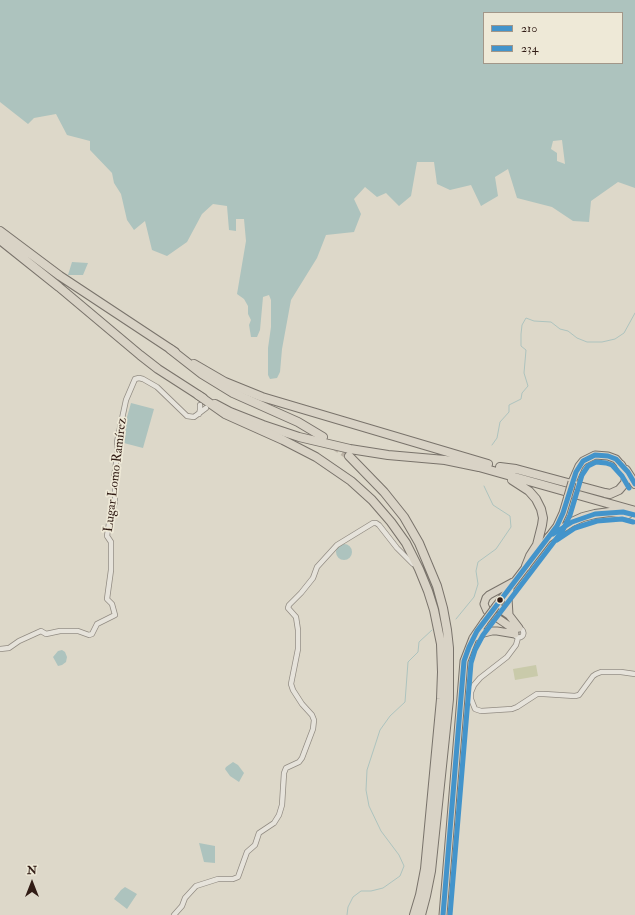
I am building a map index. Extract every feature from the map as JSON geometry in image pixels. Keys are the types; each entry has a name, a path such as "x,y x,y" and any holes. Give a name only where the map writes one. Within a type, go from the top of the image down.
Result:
{"highway":[{"path":"0,231 60,276 170,349 225,382 262,397 635,511"},
{"path":"0,240 140,355 225,414 283,440 316,457 351,481 372,500 391,522 406,543 420,569 434,610 440,644 442,672 431,811 420,895 414,915"},
{"path":"170,349 202,374 233,392 298,422 323,437"},
{"path":"198,395 230,412 299,437 350,449 388,455 445,460 498,469 635,506"},
{"path":"349,456 384,492 404,517 419,542 437,586 447,630 450,672 445,737 431,871 421,915"},
{"path":"498,469 516,469 610,494 619,490 625,483 625,472 621,465"},
{"path":"621,465 628,472 635,484"},
{"path":"498,469 529,490 541,509 543,518 540,535 537,545 527,561 526,566"},
{"path":"549,537 572,522 595,514 610,512 635,515"},
{"path":"401,547 413,564 426,592 440,644"}],"main road":[{"path":"443,915 462,672 466,654 473,638 484,622 549,537 563,513 572,482 579,466 584,461 595,455 608,456 616,459 621,465"},
{"path":"515,581 489,595 484,604 487,611 517,633"},
{"path":"510,588 508,598 509,614 517,633"},
{"path":"496,606 509,614"},
{"path":"473,638 492,631 517,633"}],"street":[{"path":"0,227 16,240 24,249"},
{"name":"Lugar Lomo Ramírez","path":"0,649 9,648 41,630 46,634 60,630 78,631 89,635 92,634 97,624 115,615 112,604 107,599 111,570 111,542 107,536 110,517 115,502 114,477 118,450 117,442 126,400 135,379 144,379 157,387 187,416 199,414"},
{"path":"199,414 200,404"},
{"path":"199,414 206,408"},
{"path":"174,915 182,906 185,898 196,886 218,879 233,879 238,877 247,852 255,845 259,833 274,823 279,815 282,805 284,773 286,768 299,762 302,758 313,729 314,720 312,715 302,704 291,684 298,650 298,630 296,617 288,608 288,605 301,593 312,578 317,567 336,545 373,523 379,525 401,547"},
{"path":"517,633 516,645 507,657 494,669 480,678 474,685 471,699 475,709 481,712 512,709 537,694 579,695 596,674 621,672 635,674"}],"green space":[{"path":"536,665 538,676 515,680 513,669"}],"water":[{"path":"0,0 635,0 635,188 618,182 591,201 589,222 573,221 552,207 517,198 508,169 495,177 498,196 481,206 471,185 450,190 437,184 434,162 417,162 411,196 399,206 386,193 377,197 365,187 354,199 361,214 354,232 326,235 317,258 291,300 282,349 280,372 277,378 270,379 268,375 268,348 271,327 271,300 269,295 263,297 260,330 257,337 251,337 249,325 251,320 248,314 248,306 244,299 237,294 246,241 244,219 236,219 236,231 229,230 227,206 213,204 202,214 187,242 167,256 152,250 145,221 134,230 127,220 121,194 114,183 112,173 90,150 90,141 67,135 56,114 34,118 28,124 0,102","holes":["562,140 565,164 557,161 557,153 551,149 553,141"]},
{"path":"72,262 88,263 83,275 68,275"},
{"path":"131,403 154,409 143,448 120,442"},
{"path":"344,544 350,546 352,552 350,558 344,560 338,558 336,552 338,546"},
{"path":"62,650 65,652 67,657 66,662 58,666 53,657 58,651"},
{"path":"233,762 238,765 244,773 239,782 230,776 225,769"},
{"path":"199,843 215,846 215,863 204,862"},
{"path":"125,887 137,894 127,909 114,899"}],"waterway":[{"path":"492,445 497,438 500,422 509,412 509,405 521,399 522,393 528,386 524,373 526,350 521,346 522,325 526,318 534,321 551,322 560,329 568,331 577,338 587,342 602,342 615,339 624,333 635,313"},
{"path":"456,619 474,597 478,584 476,571 478,562 496,549 511,527 510,516 493,505 484,486"},
{"path":"347,915 348,907 353,897 361,891 371,891 383,888 400,876 404,866 399,855 381,831 369,806 366,790 367,770 380,730 390,716 405,702 408,662 418,652 419,642 432,630"}],"tunnel":[{"path":"333,445 349,456"}],"transit line":[{"name":"210","path":"443,915 464,661 469,647 477,631 557,526 563,513 576,472 583,461 595,455 608,456 616,459 628,472 635,484"},
{"name":"234","path":"450,915 471,663 475,650 483,635 563,530 570,515 582,475 588,466 596,462 612,465 622,476 629,488"},
{"name":"210","path":"553,534 572,522 595,514 623,512 635,515"},
{"name":"234","path":"557,540 575,528 597,521 622,519 633,522"}]}
